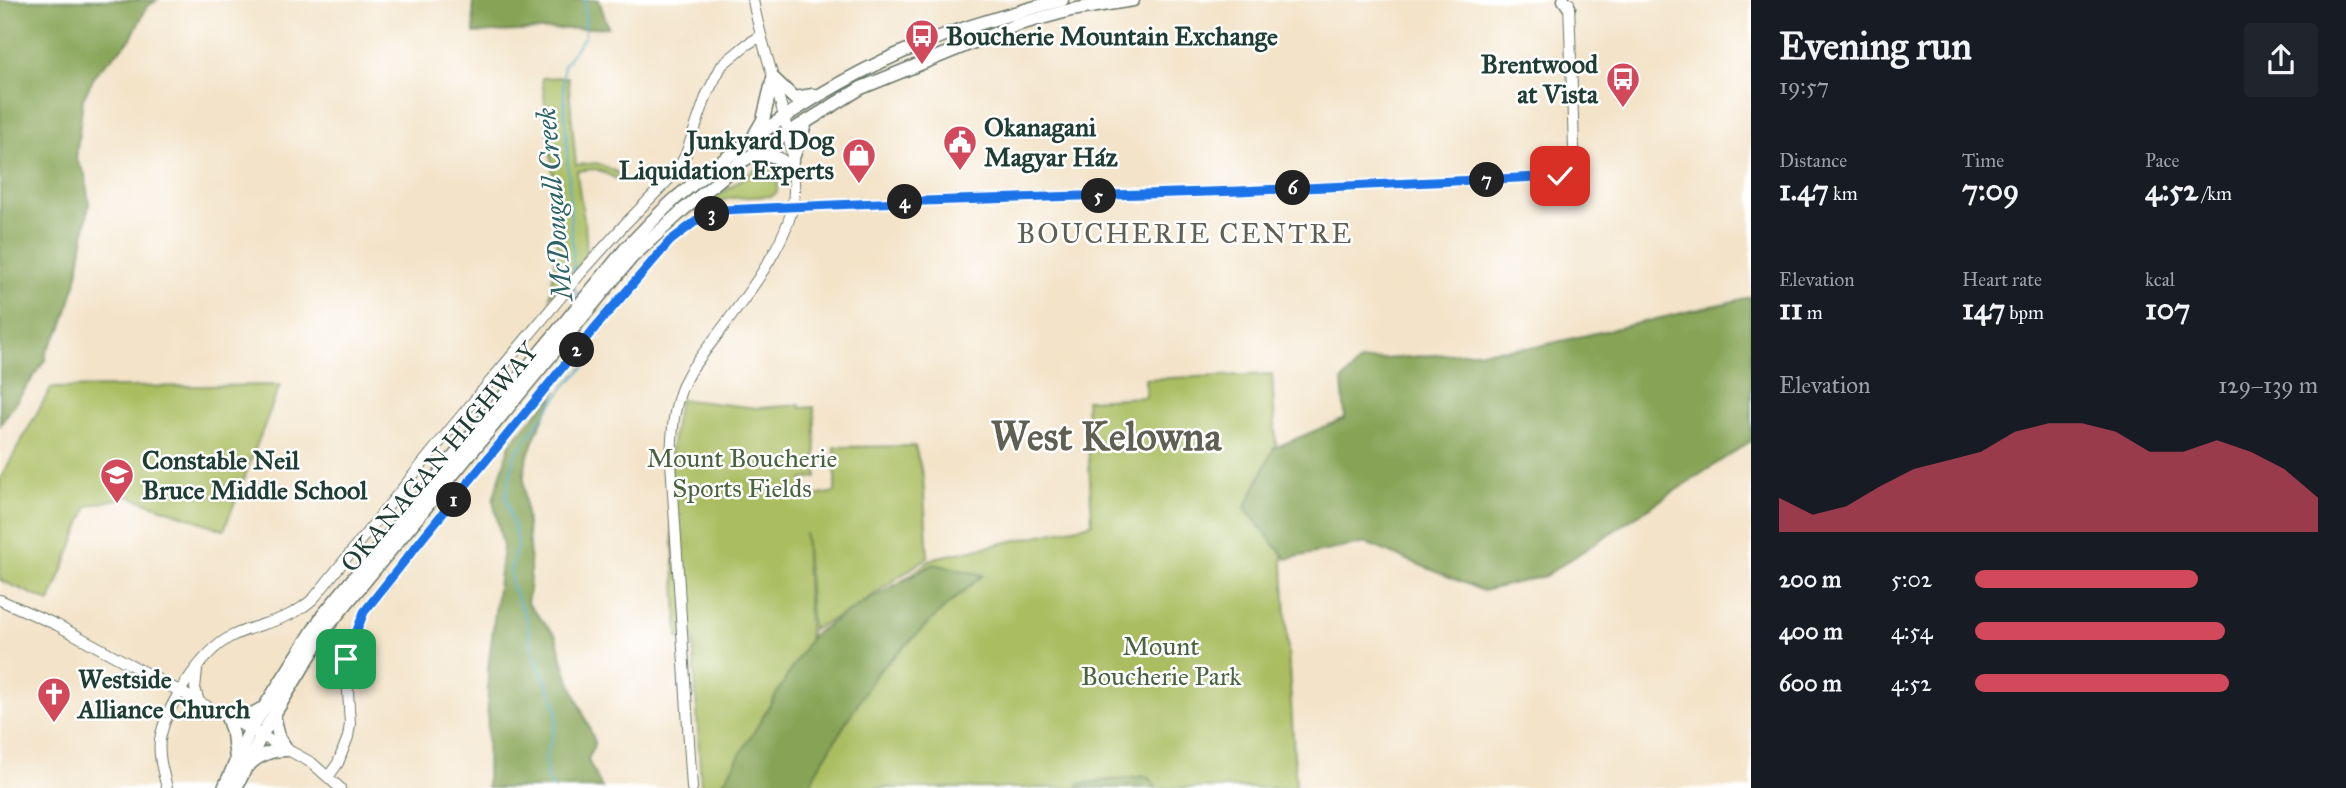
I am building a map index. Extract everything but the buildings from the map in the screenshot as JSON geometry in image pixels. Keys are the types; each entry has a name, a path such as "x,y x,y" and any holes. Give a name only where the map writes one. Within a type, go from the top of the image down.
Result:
{"highway":[{"name":"OKANAGAN HIGHWAY","path":"224,788 237,760 328,626 582,310 632,257 784,117 923,43 1002,16 1062,0"},
{"name":"OKANAGAN HIGHWAY","path":"753,147 788,132 861,88 1016,24 1071,10 1133,0"},
{"path":"773,78 794,98 833,89"},
{"path":"773,78 763,121 753,147 793,164 806,121"},
{"path":"237,760 227,717 247,717 270,710 279,737 287,750"},
{"name":"OKANAGAN HIGHWAY","path":"236,788 255,733"},
{"path":"242,773 263,754 287,750"}],"street":[{"path":"692,788 671,462 672,423 680,388 766,266 793,207 793,164 788,132 753,0"},
{"path":"328,777 338,763 348,737 350,724 346,659 364,612 589,335 670,241 700,218 723,210 1560,176 1572,170 1574,148 1569,2"},
{"path":"167,788 159,751 160,737 181,692 198,666 211,651 229,638 293,615 314,598 573,282 677,171 686,154 707,94 722,65 761,36"},
{"path":"0,600 57,625 312,763 341,788"},
{"path":"198,666 195,688 199,702"}],"green space":[{"path":"0,0 157,0 147,7 130,40 96,73 83,99 76,159 85,174 89,204 76,284 62,327 46,352 46,359 0,425"},
{"path":"473,0 599,0 608,27 474,33"},
{"name":"McDougall Creek","path":"568,77 576,165 597,163 619,173 619,180 596,169 577,171 586,236 585,254 575,270 550,297 559,229 542,78"},
{"path":"768,162 776,166 778,176 777,192 772,196 732,198 707,204 761,165"},
{"path":"1751,297 1751,441 1545,576 1483,591 1366,543 1286,559 1245,508 1274,448 1345,418 1342,381 1360,361 1535,347"},
{"path":"1272,374 1296,788 701,788 693,636 678,638 669,462 679,399 757,408 800,405 800,408 814,407 817,477 803,479 804,498 835,492 835,447 915,446 923,477 928,557 850,611 812,630 805,533 810,646 934,558 1092,524 1086,400 1146,397 1145,379"},
{"name":"Constable Neil Bruce Middle School","path":"280,385 224,530 128,496 88,506 50,602 0,580 0,479 51,388"},
{"path":"557,390 537,432 525,466 524,491 530,555 527,603 556,636 566,672 595,742 588,760 602,788 487,788 488,669 503,547 493,500 510,444"},
{"path":"934,564 983,575 943,609 876,674 815,773 810,788 720,788 812,635"},
{"path":"1147,776 1157,788 1078,788 1078,784"}],"waterway":[{"name":"McDougall Creek","path":"574,275 563,78 564,65 585,36 585,0"},
{"name":"McDougall Creek","path":"575,288 578,299"},
{"name":"McDougall Creek","path":"552,788 547,778 546,757 556,723 557,707 533,652 527,620 512,587 510,570 518,544 506,497 514,456 566,385 590,361 590,342"}],"place":[{"name":"Boucherie Mountain Exchange","path":"922,66"},
{"name":"Brentwood at Vista","path":"1623,109"},
{"name":"Okanagani Magyar Ház","path":"960,172"},
{"name":"Junkyard Dog Liquidation Experts","path":"859,185"},
{"name":"Constable Neil Bruce Middle School","path":"117,505"},
{"name":"Westside Alliance Church","path":"54,724"}],"district":[{"name":"BOUCHERIE CENTRE","path":"1185,233"},
{"name":"West Kelowna","path":"1106,436"}],"route":[{"path":"346,659 364,612 425,535 593,330 670,241 700,218 723,210 1560,176"}],"park label":[{"name":"Mount Boucherie Sports Fields","path":"742,473"},
{"name":"Mount Boucherie Park","path":"1161,661"}]}
